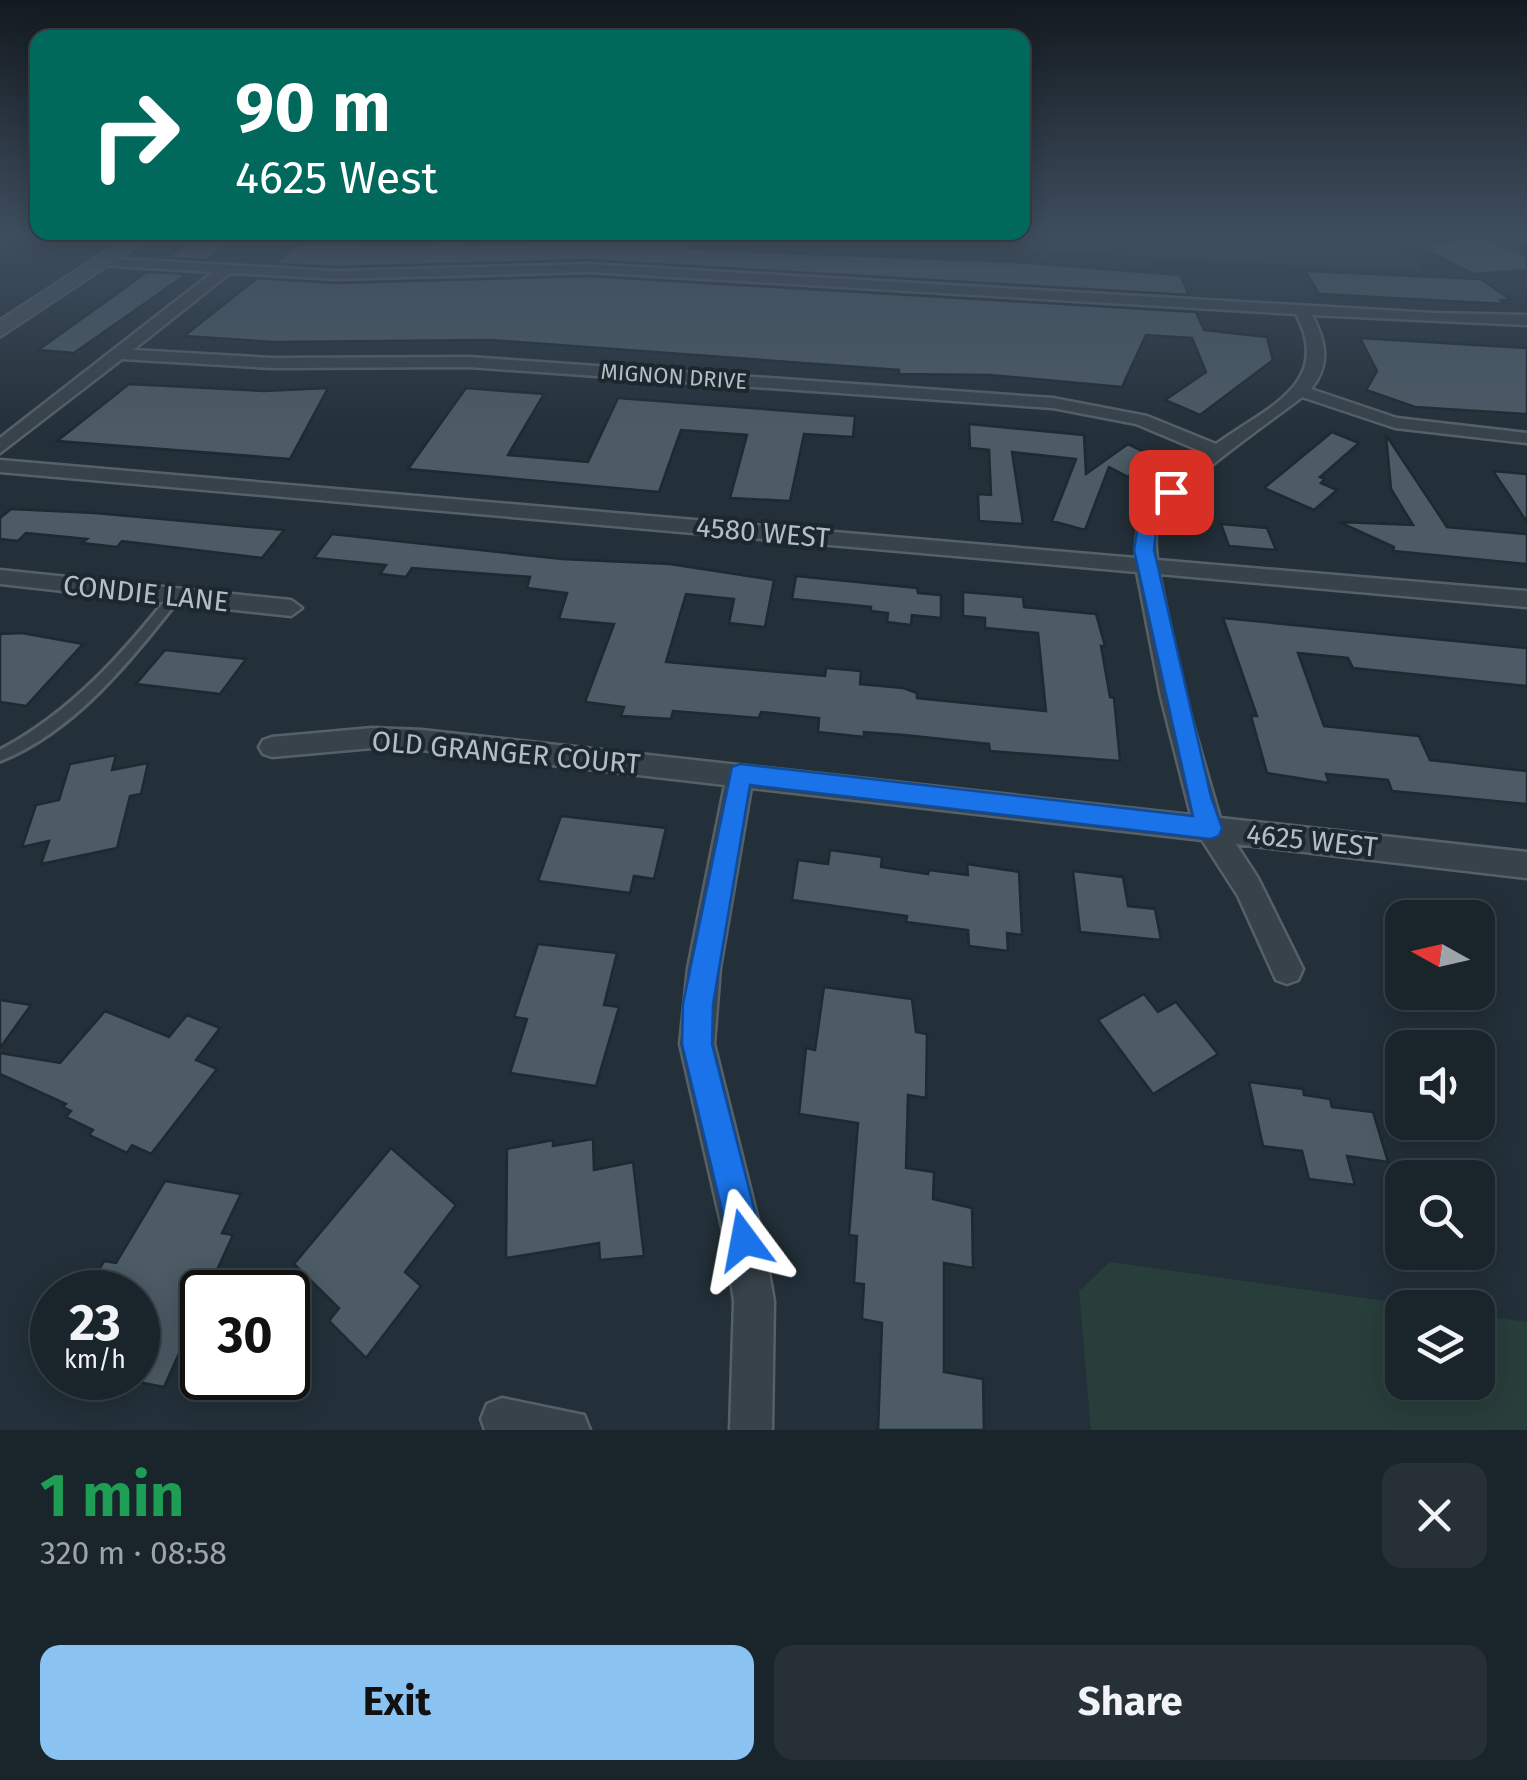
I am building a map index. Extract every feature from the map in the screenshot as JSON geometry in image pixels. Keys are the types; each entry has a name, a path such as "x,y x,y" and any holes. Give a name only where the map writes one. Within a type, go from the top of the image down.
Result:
{"main road":[{"path":"0,330 41,303"}],"street":[{"path":"0,447 183,303"},
{"path":"1181,303 1527,320"},
{"path":"1287,968 1248,887 1210,828 1198,797 1146,566 1144,534 1154,510 1300,391 1316,373 1320,357 1302,310"},
{"path":"0,313 24,314"},
{"name":"MIGNON DRIVE","path":"118,354 272,363 469,362 1052,403 1141,420 1222,452"},
{"path":"1300,391 1414,428 1527,438"},
{"name":"4580 WEST","path":"0,466 1527,598"},
{"name":"CONDIE LANE","path":"0,578 291,608"},
{"name":"OLD GRANGER COURT","path":"272,746 372,738 422,740 740,774"},
{"path":"740,774 701,986 697,1044 744,1240 754,1301 751,1430"},
{"name":"4625 WEST","path":"740,774 1527,864"},
{"path":"502,1419 570,1430"}],"lane":[{"path":"0,756 30,742 58,720 175,596"}],"green space":[{"path":"1110,1262 1385,1301 1385,1400 1495,1400 1495,1317 1527,1322 1527,1430 1091,1430 1079,1291"}],"building":[{"path":"104,303 146,303 74,353 38,350"},
{"path":"226,303 1039,303 1196,312 1204,330 1267,337 1273,360 1200,415 1165,400 1206,372 1192,338 1146,335 1122,387 990,375 899,374 899,370 491,340 273,342 184,336"},
{"path":"1360,338 1527,348 1527,414 1415,407 1366,390 1377,371"},
{"path":"129,384 264,391 328,388 290,459 57,441"},
{"path":"466,388 544,394 508,455 588,462 618,398 855,416 853,437 804,434 790,501 730,498 747,435 681,430 659,492 408,469"},
{"path":"969,424 1084,435 1086,474 1128,444 1155,457 1128,477 1109,467 1085,530 1052,521 1076,459 1012,452 1023,524 979,521 978,494 991,495 989,450 970,448"},
{"path":"1332,432 1359,443 1320,477 1325,479 1321,483 1337,490 1314,510 1264,488"},
{"path":"1386,435 1447,527 1527,534 1527,564 1393,551 1394,547 1339,522 1413,525 1391,489"},
{"path":"1493,471 1527,474 1527,522"},
{"path":"11,509 284,530 262,558 122,541 117,547 82,543 87,539 26,533 18,541 0,539 0,518"},
{"path":"1221,524 1267,528 1276,550 1229,546"},
{"path":"332,534 562,559 670,564 774,580 765,627 729,623 734,599 686,594 666,662 825,676 826,668 861,671 860,684 903,688 917,693 917,698 1046,711 1038,633 985,628 985,618 963,616 963,592 1023,597 1024,607 1096,614 1105,646 1101,646 1110,697 1114,698 1120,761 990,751 989,744 904,735 864,732 864,737 818,732 819,718 761,712 759,718 673,711 671,719 621,716 624,707 585,702 614,624 559,619 567,593 527,588 530,577 412,568 406,577 380,574 386,565 314,558"},
{"path":"796,576 917,588 918,593 941,595 941,618 912,615 911,625 887,622 888,613 871,611 871,607 792,599"},
{"path":"1223,618 1527,648 1527,686 1353,668 1348,658 1298,653 1324,726 1419,736 1430,760 1527,771 1527,804 1392,791 1388,780 1326,774 1329,783 1267,773 1251,716 1257,716"},
{"path":"22,633 83,644 26,706 0,702 0,634"},
{"path":"165,650 246,659 220,694 136,684"},
{"path":"116,755 112,770 148,763 141,794 130,796 117,848 41,864 49,841 22,847 36,805 59,800 70,764"},
{"path":"561,816 666,828 654,879 634,876 630,893 538,881"},
{"path":"830,850 882,857 881,867 928,874 929,870 968,875 967,864 1019,872 1022,935 1007,933 1008,951 969,946 968,930 906,922 907,916 792,900 798,860 828,864"},
{"path":"1073,871 1123,877 1128,906 1155,909 1161,940 1080,932"},
{"path":"538,944 617,953 604,1005 619,1007 596,1086 510,1073 527,1019 514,1017"},
{"path":"824,987 912,999 916,1032 927,1034 926,1098 908,1095 906,1168 934,1172 933,1199 972,1208 973,1268 944,1263 944,1372 983,1379 984,1430 878,1430 882,1323 862,1319 864,1284 854,1283 857,1236 849,1235 858,1123 799,1114 806,1048 815,1050"},
{"path":"1144,994 1158,1012 1176,1002 1218,1054 1153,1094 1098,1020"},
{"path":"0,1000 31,1005 0,1048"},
{"path":"105,1011 169,1037 187,1015 220,1028 196,1060 217,1069 151,1154 132,1145 127,1153 89,1135 93,1130 66,1117 71,1111 63,1107 66,1104 0,1074 0,1053 60,1063"},
{"path":"1249,1082 1303,1089 1304,1095 1330,1099 1332,1107 1373,1112 1387,1160 1347,1156 1355,1185 1309,1179 1302,1151 1263,1146"},
{"path":"593,1139 594,1170 633,1162 644,1256 600,1260 599,1243 506,1258 507,1149 553,1140 553,1146"},
{"path":"391,1148 456,1205 405,1272 421,1286 366,1358 329,1321 339,1308 310,1280 310,1270 300,1270 294,1264"},
{"path":"165,1181 241,1194 222,1233 233,1235 217,1270 180,1270 180,1351 164,1387 160,1386 160,1270 99,1270 104,1261 116,1263"}],"route":[{"path":"744,1240 697,1044 698,1004 740,774 1210,828 1198,797 1144,550 1148,521 1171,492"}]}
